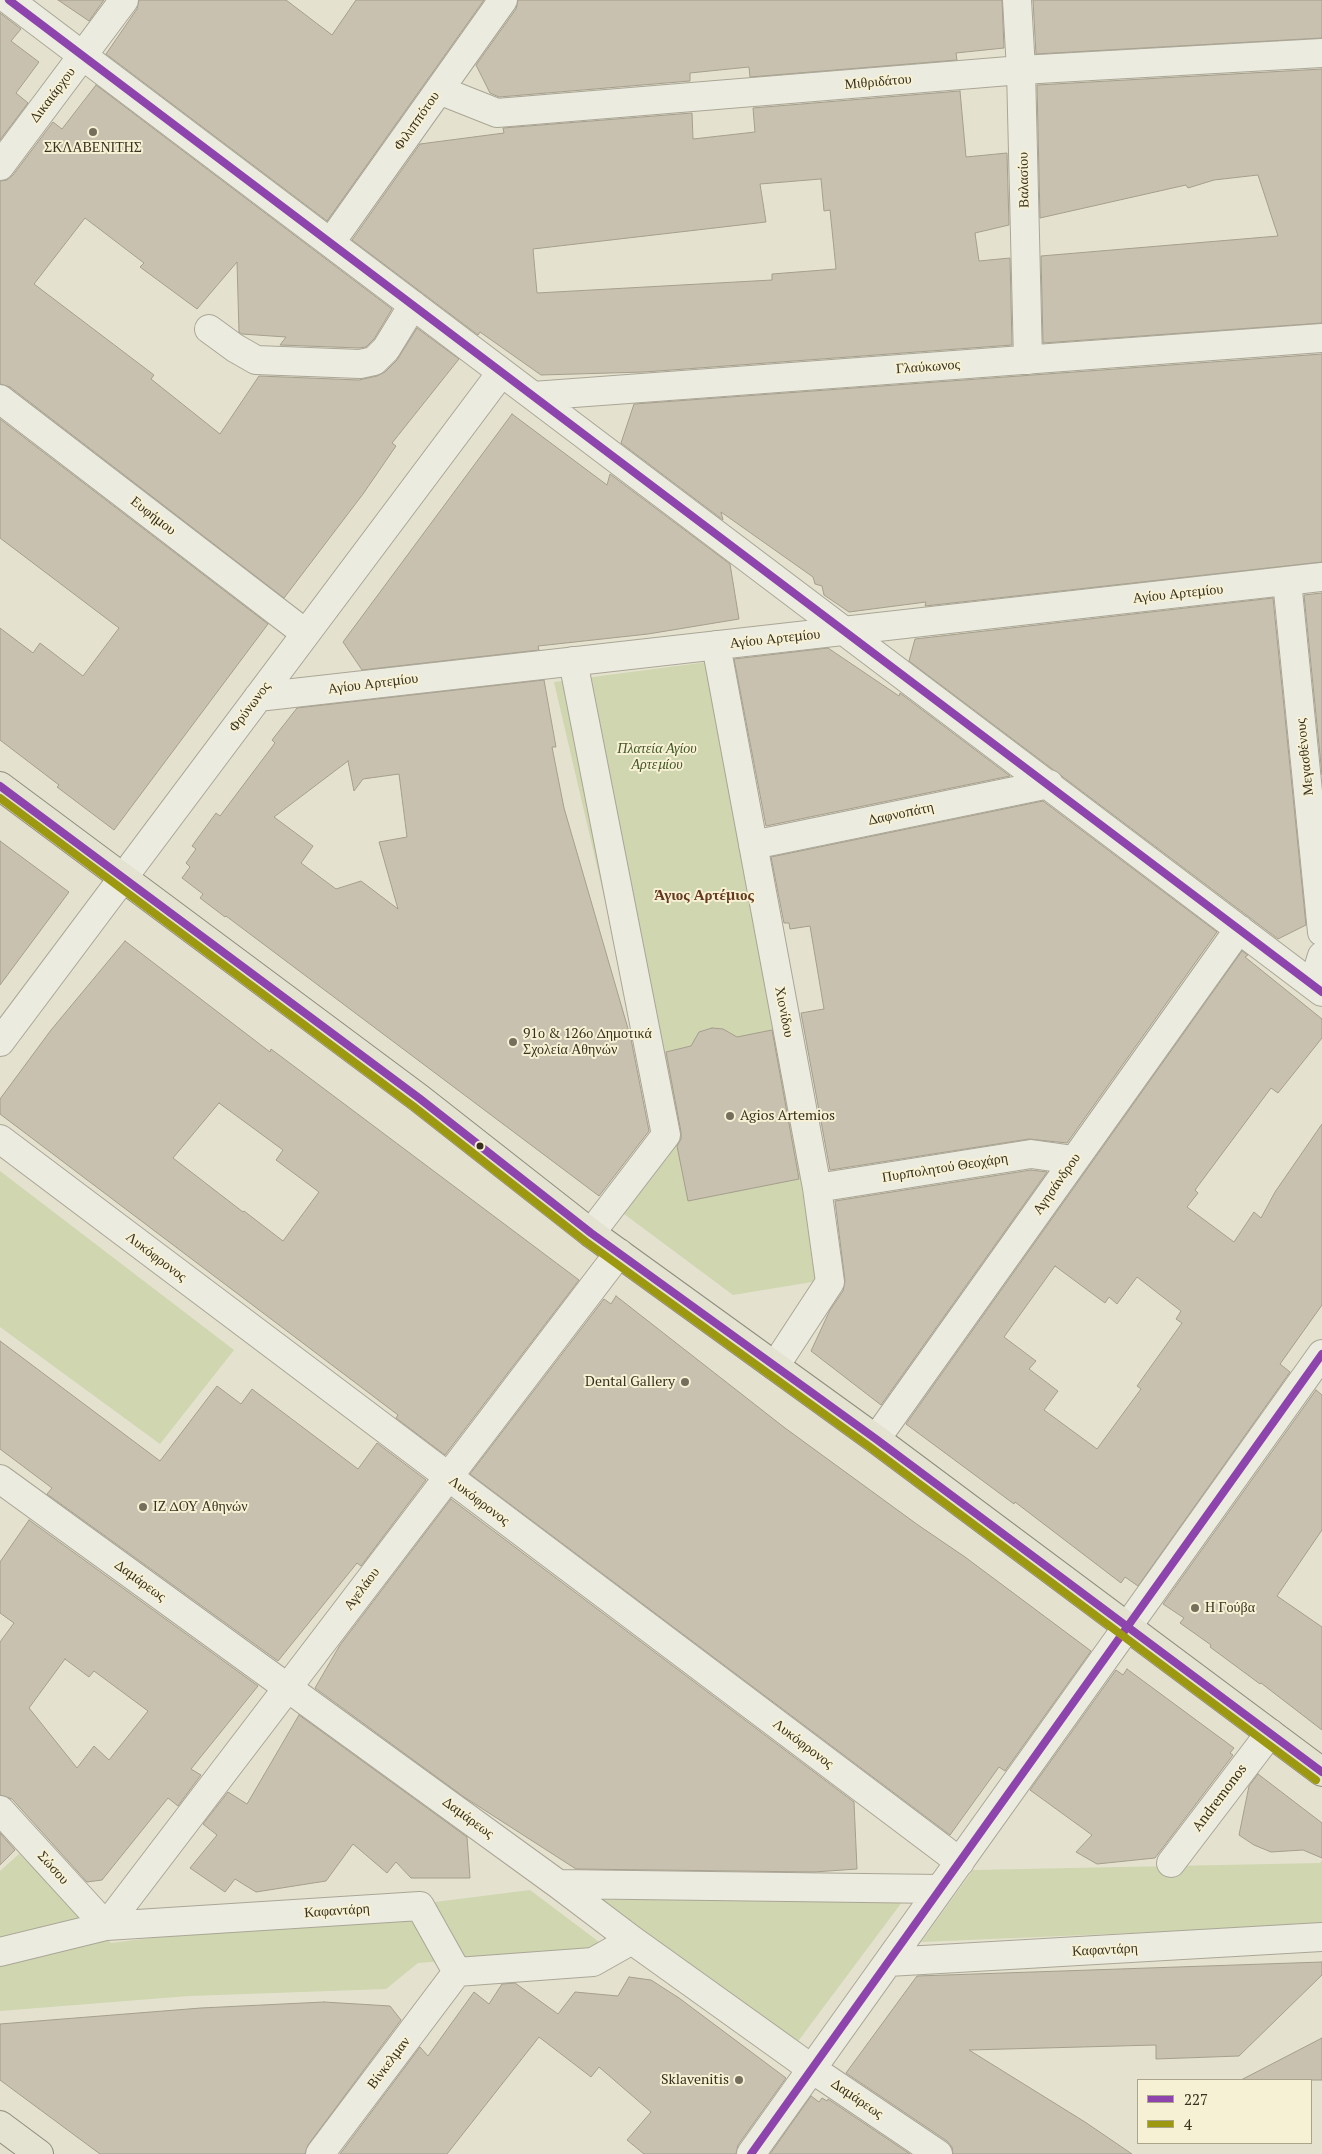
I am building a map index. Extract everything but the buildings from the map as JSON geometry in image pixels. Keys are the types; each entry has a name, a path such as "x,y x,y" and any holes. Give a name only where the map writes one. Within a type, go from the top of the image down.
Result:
{"main road":[{"path":"0,786 419,1098 592,1233 876,1439 1322,1772"},
{"path":"0,2125 39,2154"}],"street":[{"path":"9,0 331,242 500,373 534,396 1318,989"},
{"name":"Δικαιάρχου","path":"0,166 124,0"},
{"name":"Φιλιππότου","path":"331,242 503,0"},
{"name":"Βαλασίου","path":"1017,0 1021,70 1028,360"},
{"name":"Μιθριδάτου","path":"439,90 497,113 1021,70 1322,53"},
{"path":"209,329 235,348 256,360 360,364 374,361 386,349 413,305"},
{"name":"Γλαύκωνος","path":"534,396 1322,338"},
{"name":"Φρύνωνος","path":"0,1042 500,373"},
{"name":"Ευφήμου","path":"0,399 306,633"},
{"name":"Αγίου Αρτεμίου","path":"258,697 1322,577"},
{"name":"Μεγασθένους","path":"1287,581 1322,932"},
{"name":"Χιονίδου","path":"716,645 817,1188 830,1282 775,1366"},
{"path":"573,661 666,1135 592,1233"},
{"name":"Δαφνοπάτη","path":"753,845 1049,784"},
{"name":"Αγησάνδρου","path":"876,1439 1239,929"},
{"path":"1318,989 1322,956"},
{"name":"Λυκόφρονος","path":"0,1139 960,1862"},
{"name":"Πυρπολητού Θεοχάρη","path":"817,1188 1031,1154 1074,1160"},
{"name":"Αγελάου","path":"106,1926 619,1253"},
{"path":"751,2154 1128,1626 1318,1367"},
{"name":"Δαμάρεως","path":"0,1479 558,1884 632,1940 812,2069 938,2154"},
{"name":"Andremonos","path":"1171,1863 1270,1733"},
{"name":"Σώσου","path":"0,1810 106,1926"},
{"path":"558,1884 940,1889"},
{"name":"Καφαντάρη","path":"0,1952 106,1926 420,1906 458,1972"},
{"name":"Καφαντάρη","path":"888,1962 1322,1937"},
{"path":"458,1972 593,1962 632,1940"},
{"name":"Βίνκελμαν","path":"320,2154 458,1972"}],"green space":[{"name":"Πλατεία Αγίου Αρτεμίου","path":"723,660 823,1178 801,1183 818,1281 733,1295 608,1202 659,1133 554,682"},
{"path":"0,1171 234,1350 160,1444 0,1327"},
{"path":"19,1854 111,1943 530,1890 607,1948 418,1963 386,1989 189,1996 0,2011 0,1871"},
{"path":"1322,1860 1322,1925 921,1942 973,1870 1320,1863"},
{"path":"908,1894 796,2044 601,1900"}],"transit line":[{"name":"227","path":"9,0 1322,992"},
{"name":"227","path":"0,786 419,1098 591,1233 876,1439 1322,1772"},
{"name":"4","path":"0,798 413,1106 585,1241 870,1447 1316,1780"},
{"name":"227","path":"751,2154 1322,1354"}],"place":[{"name":"ΣΚΛΑΒΕΝΙΤΗΣ","path":"93,132"},
{"name":"91ο & 126ο Δημοτικά Σχολεία Αθηνών","path":"513,1042"},
{"name":"Agios Artemios","path":"730,1116"},
{"name":"Dental Gallery","path":"685,1382"},
{"name":"ΙΖ ΔΟΥ Αθηνών","path":"143,1507"},
{"name":"Η Γούβα","path":"1195,1608"},
{"name":"Sklavenitis","path":"739,2080"}],"district":[{"name":"Άγιος Αρτέμιος","path":"704,896"}]}
